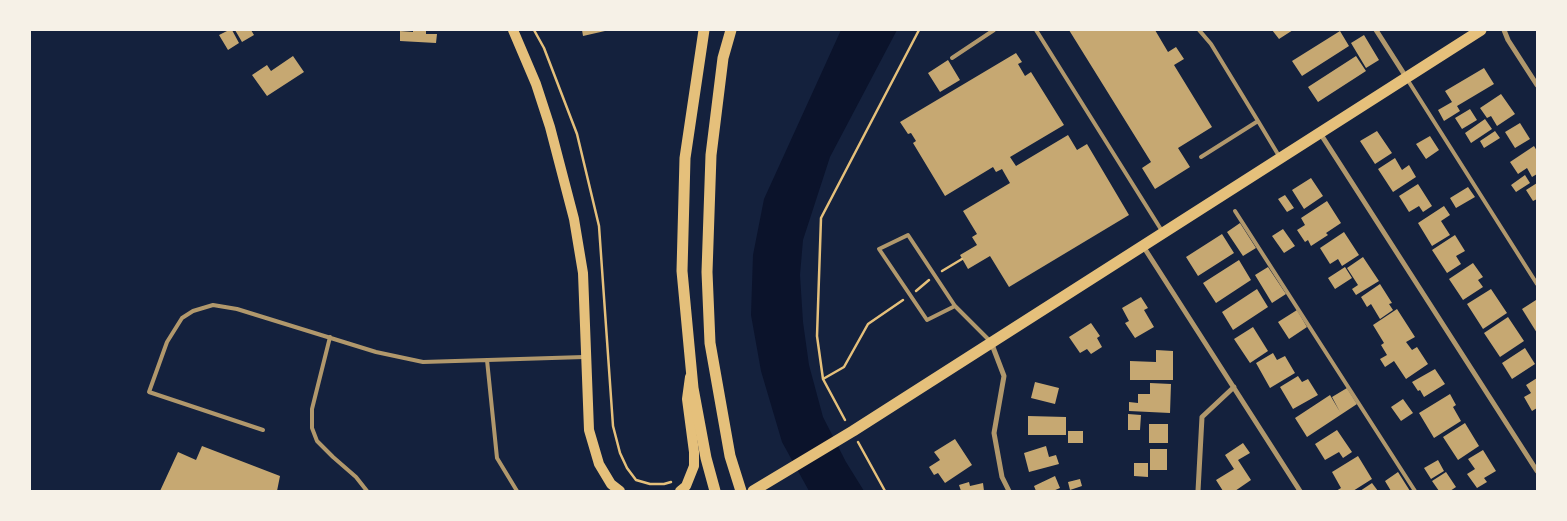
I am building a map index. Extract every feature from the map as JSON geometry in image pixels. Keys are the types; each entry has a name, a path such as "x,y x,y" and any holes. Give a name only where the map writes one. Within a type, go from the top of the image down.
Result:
{"main road":[{"path":"513,30 536,84 550,127 574,219 583,273 589,430 599,464 611,484 620,491"},
{"path":"704,30 685,158 682,271 693,388 706,458 715,491"},
{"path":"731,30 723,58 710,155 707,272 710,343 730,456 741,491"},
{"path":"754,491 1481,30"},
{"path":"680,491 686,486 694,466 687,398 691,366"}],"street":[{"path":"1376,30 1406,78"},
{"path":"1504,30 1508,40 1537,85"},
{"path":"1320,133 1537,470"},
{"path":"1143,245 1300,491"},
{"path":"990,342 1004,376 994,433 1002,477 1009,491"},
{"path":"1198,491 1202,416 1234,387"}],"lane":[{"path":"952,58 994,30"},
{"path":"1036,30 1163,232"},
{"path":"1200,30 1281,158"},
{"path":"1406,78 1537,284"},
{"path":"1201,157 1258,121"},
{"path":"1235,211 1415,491"},
{"path":"955,306 927,320 879,249 908,235 955,306 990,342"},
{"path":"263,430 149,392 167,342 182,318 193,311 221,306 237,309 376,352 423,362 586,357"},
{"path":"330,337 312,408 312,428 318,441 333,458 356,477 367,491"},
{"path":"487,360 497,458 517,491"}],"path":[{"path":"534,30 544,48 577,134 599,226 613,426 620,453 627,468 636,480 650,484 664,484 674,481"},
{"path":"885,491 823,379 817,336 821,218 919,30"},
{"path":"823,379 844,367 868,324 962,259"}],"water":[{"path":"841,30 897,30 830,157 803,240 800,275 803,322 809,365 823,417 846,462 864,491 809,491 782,442 761,371 751,315 753,255 764,199"}],"building":[{"path":"232,30 239,43 228,50 219,35"},
{"path":"235,30 251,30 254,35 242,42"},
{"path":"413,30 426,30 426,34 437,34 436,43 400,41 400,31 413,32"},
{"path":"582,30 605,30 605,31 583,36"},
{"path":"1069,30 1155,30 1168,52 1176,47 1184,59 1174,65 1212,127 1178,148 1190,167 1155,189 1142,168 1151,162"},
{"path":"1272,30 1293,30 1279,39"},
{"path":"1340,31 1349,46 1302,76 1292,61"},
{"path":"1364,35 1379,60 1366,68 1351,43"},
{"path":"1016,53 1022,62 1018,64 1025,76 1031,72 1064,125 1010,157 1016,166 1068,135 1077,150 1087,144 1129,215 1009,287 990,256 968,269 960,255 977,245 972,237 977,234 963,211 1010,183 1002,169 996,172 993,167 945,196 913,143 916,141 911,133 908,134 900,122"},
{"path":"293,56 304,72 267,96 252,75 267,65 271,71"},
{"path":"1356,56 1366,71 1318,102 1308,87"},
{"path":"948,60 960,80 940,92 928,73"},
{"path":"1484,68 1494,84 1457,106 1460,111 1444,121 1438,110 1452,102 1445,91"},
{"path":"1501,94 1515,114 1497,126 1491,116 1487,118 1480,108"},
{"path":"1470,109 1477,120 1462,129 1455,118"},
{"path":"1485,119 1492,129 1471,143 1465,133"},
{"path":"1520,123 1530,139 1515,148 1505,132"},
{"path":"1377,131 1392,153 1375,164 1360,141"},
{"path":"1495,131 1500,138 1484,148 1480,141"},
{"path":"1430,136 1439,150 1426,159 1416,144"},
{"path":"1534,146 1537,151 1537,174 1532,177 1527,168 1518,174 1510,162"},
{"path":"1395,158 1402,170 1409,165 1416,177 1393,192 1378,169"},
{"path":"1525,175 1530,183 1516,192 1511,185"},
{"path":"1311,178 1323,196 1304,209 1292,190"},
{"path":"1537,183 1537,199 1533,201 1526,190"},
{"path":"1418,184 1432,206 1423,212 1419,206 1409,212 1399,196"},
{"path":"1468,187 1475,197 1456,208 1450,198"},
{"path":"1285,195 1294,208 1287,212 1278,199"},
{"path":"1327,201 1341,223 1326,233 1328,235 1311,246 1308,240 1305,242 1297,230 1305,225 1301,218"},
{"path":"1444,206 1450,215 1441,221 1450,235 1432,246 1418,223"},
{"path":"1240,223 1256,248 1243,256 1227,232"},
{"path":"1283,229 1295,246 1284,253 1272,236"},
{"path":"1344,232 1359,255 1342,266 1338,259 1330,264 1320,248"},
{"path":"1222,234 1234,253 1198,276 1186,257"},
{"path":"1455,235 1465,251 1456,256 1461,264 1447,273 1432,250"},
{"path":"1363,257 1379,281 1356,295 1352,289 1358,285 1347,268"},
{"path":"1239,260 1251,280 1216,303 1203,283"},
{"path":"1473,263 1483,277 1478,280 1483,287 1463,300 1449,279"},
{"path":"1268,267 1286,294 1272,303 1255,275"},
{"path":"1345,267 1352,278 1335,289 1328,278"},
{"path":"1380,284 1392,303 1389,304 1393,310 1380,319 1371,304 1367,307 1361,297"},
{"path":"1257,289 1268,307 1233,330 1222,312"},
{"path":"1491,289 1507,313 1483,329 1467,304"},
{"path":"1141,297 1148,308 1144,310 1154,327 1135,338 1125,323 1129,321 1122,308"},
{"path":"1536,300 1537,302 1537,333 1522,309"},
{"path":"1397,309 1415,337 1406,342 1412,350 1417,347 1428,364 1406,379 1394,361 1385,367 1380,359 1387,355 1381,345 1384,343 1373,325"},
{"path":"1297,310 1307,327 1289,339 1278,322"},
{"path":"1508,317 1524,341 1500,357 1484,333"},
{"path":"1091,323 1100,336 1097,338 1102,347 1091,354 1087,349 1080,353 1069,337"},
{"path":"1253,327 1268,351 1250,363 1234,339"},
{"path":"1525,348 1535,364 1512,379 1502,363"},
{"path":"1156,350 1173,351 1173,380 1130,380 1130,361 1156,362"},
{"path":"1273,353 1277,360 1285,356 1295,373 1270,388 1256,363"},
{"path":"1435,369 1445,384 1424,397 1412,382"},
{"path":"1298,376 1302,382 1308,379 1318,395 1293,409 1280,387"},
{"path":"1537,378 1537,408 1532,411 1524,397 1531,393 1526,385"},
{"path":"1035,382 1059,388 1055,404 1031,398"},
{"path":"1150,383 1171,384 1170,413 1129,411 1129,402 1138,403 1138,394 1150,394"},
{"path":"1347,388 1357,404 1307,437 1295,418 1330,395 1340,412 1332,397"},
{"path":"1450,394 1456,405 1453,407 1461,421 1434,438 1419,413"},
{"path":"1403,399 1413,413 1401,421 1391,407"},
{"path":"1128,414 1141,415 1140,430 1128,430"},
{"path":"1028,416 1066,417 1066,435 1028,435"},
{"path":"1465,423 1479,446 1458,460 1443,437"},
{"path":"1149,424 1168,424 1168,443 1149,443"},
{"path":"1337,430 1352,452 1343,458 1339,452 1325,460 1315,444"},
{"path":"1068,431 1083,431 1083,443 1068,443"},
{"path":"955,439 972,465 945,483 938,473 934,475 929,467 940,460 934,452"},
{"path":"1243,443 1250,453 1238,460 1251,480 1235,491 1223,491 1216,480 1234,469 1225,455"},
{"path":"202,446 280,476 277,491 160,491 178,452 196,460"},
{"path":"1046,446 1049,457 1056,455 1059,464 1029,472 1024,453"},
{"path":"1150,449 1167,449 1167,470 1150,470"},
{"path":"1483,450 1496,471 1484,478 1487,482 1477,488 1467,474 1475,469 1468,459"},
{"path":"1358,456 1372,479 1353,491 1336,491 1341,488 1332,472"},
{"path":"1438,460 1444,471 1431,479 1424,468"},
{"path":"1134,463 1148,463 1148,477 1134,476"},
{"path":"1398,472 1410,491 1391,491 1385,481"},
{"path":"1446,472 1456,487 1450,491 1439,491 1432,481"},
{"path":"1055,476 1060,488 1053,491 1036,491 1034,486"},
{"path":"1080,479 1082,486 1070,490 1068,482"},
{"path":"969,482 970,486 983,483 984,491 961,491 959,485"},
{"path":"1372,483 1378,491 1360,491"}]}
